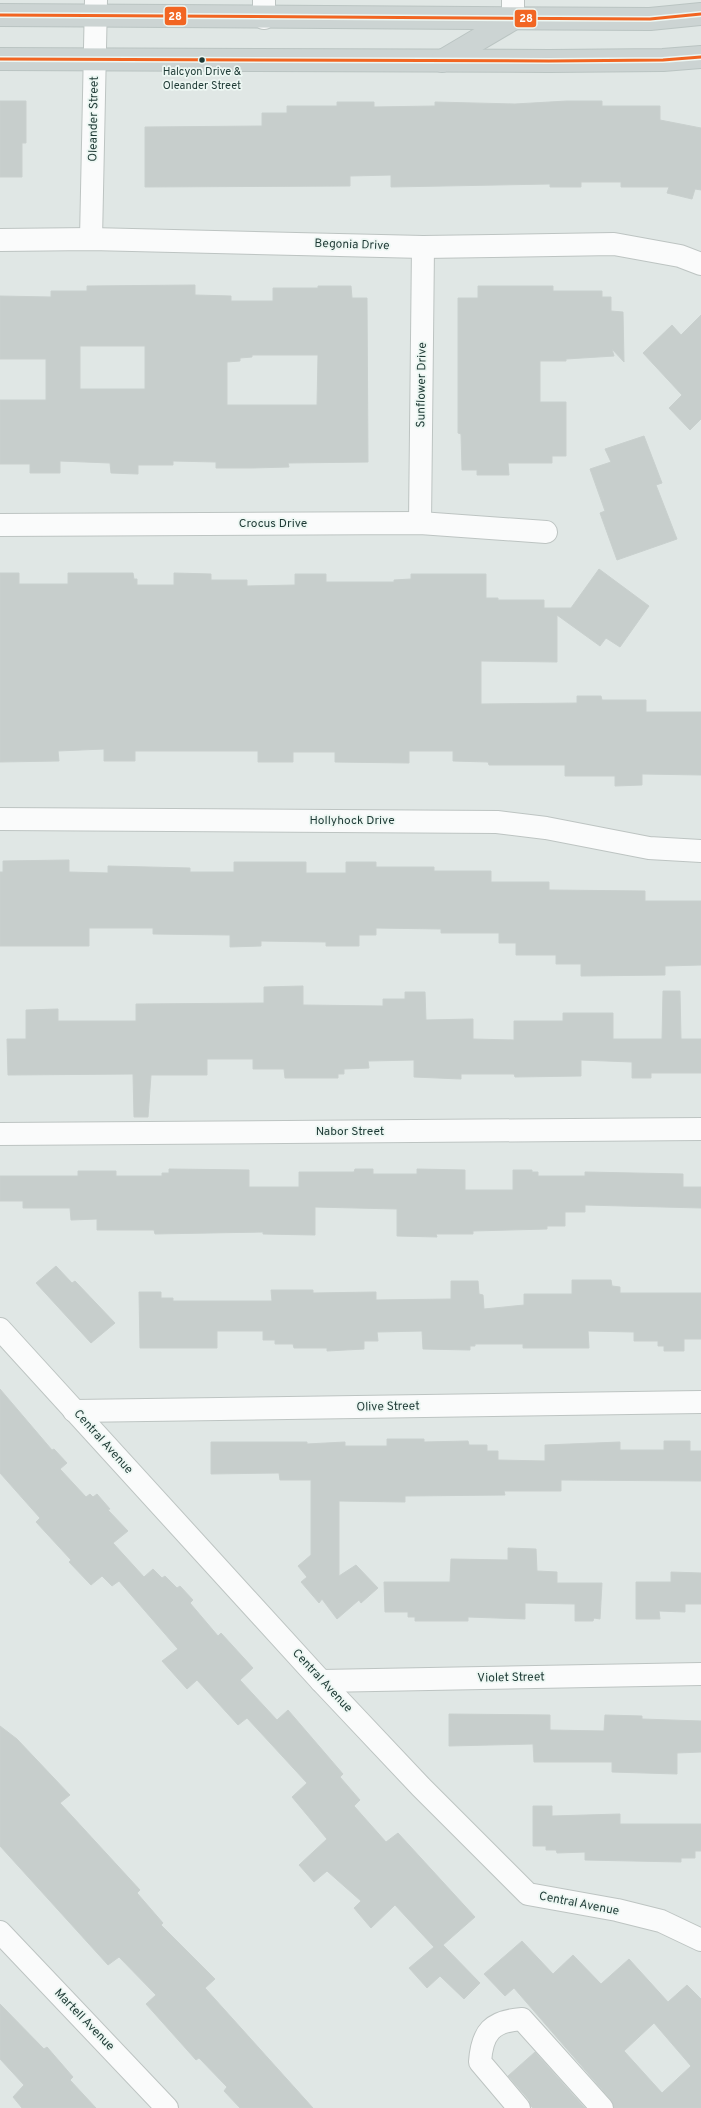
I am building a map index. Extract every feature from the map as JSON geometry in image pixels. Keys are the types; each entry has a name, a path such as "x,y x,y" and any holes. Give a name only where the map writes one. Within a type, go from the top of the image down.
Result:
{"main road":[{"path":"0,15 95,8 513,9 650,19 701,14"},
{"path":"442,61 513,9"},
{"path":"0,59 442,61 663,60 701,58"}],"street":[{"name":"Oleander Street","path":"91,238 96,60 95,8"},
{"name":"Begonia Drive","path":"0,240 91,238 423,247 614,244 680,256 701,264"},
{"name":"Sunflower Drive","path":"420,523 423,247"},
{"name":"Crocus Drive","path":"0,525 420,523 546,532"},
{"name":"Hollyhock Drive","path":"0,819 497,822 546,828 649,848 701,851"},
{"name":"Nabor Street","path":"0,1134 701,1129"},
{"name":"Central Avenue","path":"0,1329 321,1681 421,1787 528,1894 618,1910 661,1921 701,1940"},
{"name":"Olive Street","path":"74,1411 701,1402"},
{"name":"Violet Street","path":"321,1681 701,1674"},
{"name":"Martell Avenue","path":"0,1932 167,2108"},
{"path":"519,2108 480,2062 481,2044 490,2029 504,2020 522,2019 602,2108"}],"building":[{"path":"0,101 26,101 26,143 22,143 22,177 0,177"},
{"path":"567,101 602,101 602,106 660,106 660,120 701,128 701,190 695,189 692,199 667,193 669,187 621,187 621,182 581,182 581,187 550,187 550,184 391,187 391,175 350,176 350,186 145,187 145,127 262,126 262,113 287,113 287,106 337,106 337,102 374,102 374,107 435,106 435,102 515,104"},
{"path":"195,285 195,295 231,296 231,301 273,301 273,288 351,286 352,298 367,298 368,462 288,463 289,467 216,468 216,462 173,461 173,465 138,465 138,474 111,473 110,463 60,461 60,473 30,473 30,464 0,464 0,400 46,400 46,359 0,359 0,296 51,297 51,291 87,291 87,286","holes":["80,346 145,346 145,389 80,389","252,355 318,355 317,405 227,405 227,362 240,361 240,358 252,357"]},
{"path":"478,286 553,286 553,291 602,291 602,297 611,297 611,311 623,312 624,362 612,349 614,356 566,359 566,361 540,361 540,402 566,402 566,456 552,456 552,463 508,463 509,475 477,475 477,470 462,470 461,434 458,433 458,298 478,298"},
{"path":"701,315 701,419 690,430 669,408 682,395 643,353 672,325 681,335"},
{"path":"644,436 662,483 656,485 677,539 617,560 600,513 605,511 590,469 611,462 605,449"},
{"path":"599,569 649,606 620,647 606,638 600,646 557,615 557,662 481,661 481,704 577,703 577,696 601,696 602,700 646,700 646,712 701,712 701,775 642,774 642,785 615,786 615,776 565,776 565,765 489,765 488,762 453,761 453,751 409,751 409,763 335,762 335,752 293,752 293,762 258,762 258,751 135,751 135,761 104,761 104,749 58,751 59,761 0,762 0,573 19,573 19,584 68,584 68,573 133,573 134,579 137,579 137,585 174,585 174,573 211,574 211,580 247,580 247,586 295,585 295,574 326,574 326,582 394,582 394,580 411,579 411,574 486,574 486,598 498,598 498,600 544,600 544,608 571,608"},
{"path":"69,860 69,872 108,873 108,866 190,868 190,872 234,872 234,862 306,862 306,873 346,873 346,862 376,862 376,867 434,867 434,871 491,871 491,882 549,882 549,890 645,891 645,901 701,901 701,965 665,966 665,975 581,976 581,964 556,964 556,955 516,955 516,943 499,943 499,933 441,933 441,929 376,928 376,935 359,935 359,946 326,946 326,942 261,941 261,946 230,947 230,935 153,934 153,928 89,928 89,946 0,946 0,872 3,872 3,861"},
{"path":"303,986 303,1005 383,1006 383,999 405,999 405,992 425,992 426,1020 473,1019 473,1039 514,1040 514,1021 563,1021 563,1013 613,1013 613,1039 662,1039 663,991 680,991 681,1039 701,1039 701,1073 651,1073 651,1078 632,1078 632,1062 581,1060 581,1076 515,1077 514,1074 461,1074 461,1079 414,1077 414,1060 368,1061 369,1068 344,1069 344,1074 338,1074 338,1078 285,1078 284,1069 253,1069 253,1059 207,1059 207,1075 151,1075 148,1117 134,1117 133,1074 8,1075 7,1039 26,1039 26,1010 58,1009 58,1021 136,1021 136,1004 264,1003 264,987"},
{"path":"169,1169 249,1170 249,1187 299,1187 299,1172 354,1172 355,1169 373,1169 373,1174 417,1174 417,1169 465,1170 465,1190 513,1190 513,1170 532,1170 532,1172 538,1172 538,1176 585,1176 585,1172 683,1174 683,1187 701,1187 701,1208 585,1205 585,1212 565,1212 565,1226 547,1226 547,1229 473,1231 473,1234 436,1234 437,1237 397,1236 397,1209 315,1207 315,1235 263,1234 263,1232 155,1234 154,1230 97,1230 97,1219 71,1220 70,1208 23,1208 23,1201 0,1201 0,1176 78,1176 78,1171 116,1171 116,1176 162,1176 162,1173 169,1173"},
{"path":"56,1266 72,1283 75,1281 115,1323 91,1343 36,1283"},
{"path":"572,1280 611,1280 612,1286 620,1287 620,1293 701,1293 701,1339 684,1339 684,1351 664,1351 664,1346 658,1346 658,1341 634,1341 634,1332 588,1331 589,1348 523,1348 523,1344 475,1344 475,1346 470,1346 470,1350 423,1349 422,1331 377,1332 378,1341 364,1341 364,1349 327,1351 327,1348 294,1348 293,1344 275,1344 275,1340 263,1340 263,1331 217,1331 217,1348 140,1348 139,1292 161,1292 161,1298 173,1298 173,1301 272,1301 271,1290 313,1290 313,1293 376,1292 376,1300 451,1299 451,1281 478,1281 479,1294 483,1295 484,1309 524,1305 524,1294 572,1294"},
{"path":"0,1389 52,1450 54,1449 67,1463 60,1469 86,1497 90,1494 93,1497 97,1494 110,1509 108,1510 128,1531 113,1543 144,1577 153,1569 162,1578 165,1576 177,1588 180,1586 193,1600 190,1603 218,1636 221,1633 253,1668 240,1680 277,1720 288,1710 343,1774 340,1777 360,1800 354,1806 386,1842 398,1833 475,1917 443,1945 480,1983 464,1999 440,1976 427,1988 409,1968 434,1947 395,1905 371,1928 354,1908 361,1901 327,1871 314,1882 299,1865 327,1839 292,1797 307,1783 247,1718 238,1725 197,1680 187,1689 162,1661 178,1649 119,1581 112,1586 102,1576 91,1585 69,1562 71,1560 36,1522 40,1518 0,1473"},
{"path":"387,1439 424,1439 424,1442 468,1441 469,1445 487,1445 487,1451 498,1451 498,1460 545,1461 545,1445 620,1442 620,1450 664,1450 664,1441 690,1441 690,1451 701,1451 701,1481 561,1480 561,1491 504,1491 505,1495 405,1496 405,1502 339,1501 339,1576 356,1565 378,1588 361,1603 359,1600 337,1619 322,1599 319,1603 301,1582 307,1577 298,1566 311,1555 311,1480 280,1480 279,1473 211,1474 211,1442 307,1442 307,1444 345,1442 345,1446 387,1446"},
{"path":"508,1548 536,1549 537,1571 557,1572 557,1583 602,1583 600,1619 594,1618 593,1621 575,1621 575,1604 525,1603 525,1619 468,1617 468,1621 415,1621 415,1617 408,1617 408,1612 385,1612 384,1582 450,1582 451,1559 508,1560"},
{"path":"671,1572 701,1573 701,1604 685,1604 685,1612 659,1611 660,1619 636,1619 636,1582 671,1582"},
{"path":"449,1714 550,1715 550,1730 604,1731 605,1715 642,1716 642,1719 701,1721 701,1752 677,1753 677,1774 612,1772 612,1762 534,1762 533,1744 449,1746"},
{"path":"0,1726 17,1739 70,1795 60,1803 140,1890 137,1893 163,1923 161,1925 215,1979 205,1988 313,2108 240,2108 224,2091 227,2087 199,2058 196,2060 146,2004 156,1995 119,1957 108,1965 0,1846"},
{"path":"533,1806 552,1806 552,1816 620,1814 620,1824 701,1824 701,1851 695,1851 695,1858 681,1858 681,1862 585,1860 585,1852 557,1853 556,1850 546,1850 546,1846 533,1846"},
{"path":"522,1941 553,1974 573,1955 601,1984 629,1959 668,2002 687,1985 701,1999 701,2108 614,2108 611,2100 514,1988 505,1996 484,1974","holes":["654,2023 691,2066 662,2093 624,2051"]},
{"path":"0,2004 44,2049 47,2047 73,2077 70,2080 96,2108 22,2108 13,2097 24,2085 0,2059"},
{"path":"535,2052 585,2108 533,2108 531,2106 529,2100 508,2076"}],"transit line":[{"name":"28","path":"0,15 650,19 701,14"},
{"name":"28","path":"0,59 549,61 663,60 701,57"}],"place":[{"name":"Halcyon Drive & Oleander Street","path":"202,60"}]}
